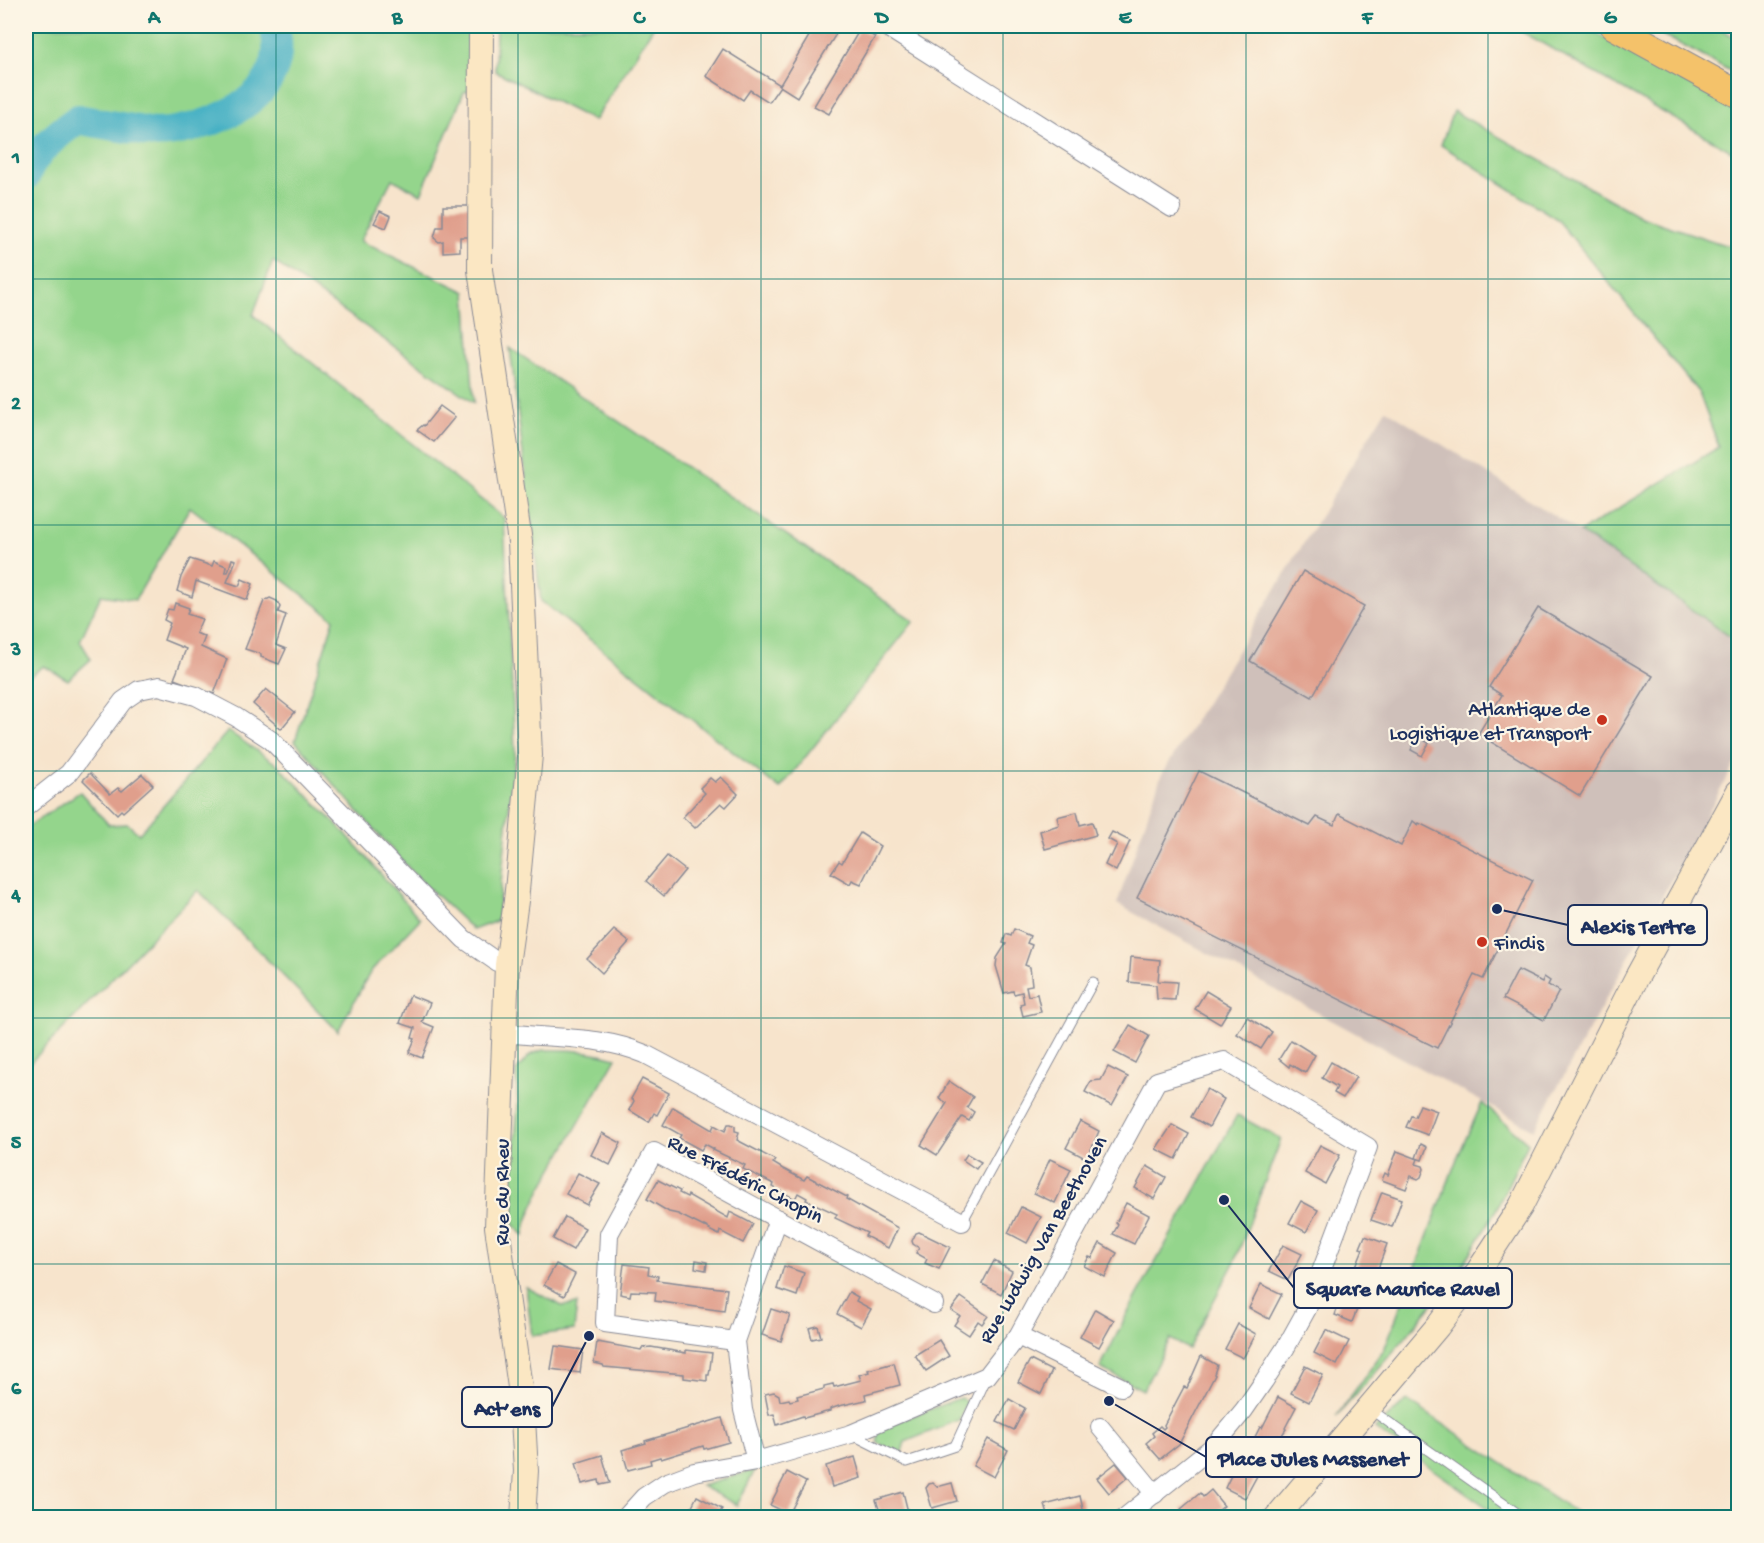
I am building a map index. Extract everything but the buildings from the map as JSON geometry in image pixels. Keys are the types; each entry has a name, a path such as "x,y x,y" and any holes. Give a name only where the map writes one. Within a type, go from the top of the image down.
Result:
{"main road":[{"path":"1614,26 1738,94"}],"street":[{"name":"Rue du Rheu","path":"481,26 480,270 520,542 530,755 516,901 507,965 497,1227 522,1401 526,1471 523,1518"},
{"path":"885,26 1172,208"},
{"path":"26,807 69,773 123,701 139,690 159,686 196,696 236,717 271,740 464,939 497,962 507,965"},
{"path":"1276,1517 1438,1326 1469,1285 1521,1206 1637,977 1738,792"},
{"path":"506,1033 593,1039 624,1045 962,1222"},
{"name":"Rue Ludwig Van Beethoven","path":"625,1518 644,1497 665,1483 694,1472 756,1461 851,1434 987,1376 1018,1336 1157,1081 1224,1061 1368,1147 1307,1309 1286,1347 1244,1410 1215,1445 1155,1494"},
{"name":"Rue Frédéric Chopin","path":"735,1341 604,1323 609,1234 654,1152 934,1304"},
{"path":"756,1461 742,1410 735,1341 778,1218"},
{"path":"1018,1336 1121,1387"},
{"path":"1100,1427 1155,1494 1125,1518"}],"lane":[{"path":"962,1222 1093,982"},
{"path":"851,1434 907,1462 955,1446 987,1376"},
{"path":"1368,1407 1524,1518"}],"shaded area":[{"path":"1386,409 1580,532 1738,642 1738,758 1534,1130 1117,904 1161,776"}],"green space":[{"path":"26,26 471,26 472,90 464,92 421,194 392,179 360,241 466,292 474,403 273,261 253,315 504,518 515,752 497,921 473,930 414,874 295,741 334,619 190,507 135,600 101,595 80,641 91,659 68,680 44,666 26,679"},
{"path":"496,26 654,26 594,121 495,71"},
{"path":"1512,26 1583,26 1738,110 1738,155"},
{"path":"1646,26 1715,26 1738,39 1738,75"},
{"path":"1453,111 1641,217 1725,245 1738,247 1738,642 1580,532 1719,447 1699,393 1557,219 1441,145"},
{"path":"510,348 914,621 780,789 541,601"},
{"path":"228,731 278,765 346,834 420,919 371,971 338,1031 198,890 26,1067 26,828 80,792 109,825 128,824 139,834"},
{"path":"543,1050 580,1051 616,1058 540,1191 527,1221 524,1235 514,1226 513,1166 518,1105 516,1071 530,1055"},
{"path":"1482,1103 1528,1143 1494,1214 1462,1267 1405,1338 1336,1417 1384,1350 1458,1156"},
{"path":"1237,1115 1281,1139 1235,1261 1188,1349 1170,1339 1143,1390 1100,1368 1126,1316"},
{"path":"526,1287 562,1306 577,1304 574,1330 532,1336"},
{"path":"960,1398 967,1403 959,1420 905,1442 902,1452 898,1453 878,1443 878,1433 883,1427"},
{"path":"1407,1400 1583,1517 1501,1517 1375,1429"},
{"path":"755,1470 737,1505 701,1486"}],"waterway":[{"path":"26,175 41,151 78,119 156,133 201,125 244,104 261,89 272,71 277,50 274,26"}],"place":[{"name":"Atlantique de Logistique et Transport","path":"1602,720"},
{"name":"Alexis Tertre","path":"1497,909"},
{"name":"Findis","path":"1482,942"},
{"name":"Square Maurice Ravel","path":"1224,1200"},
{"name":"Act’ens","path":"589,1336"},
{"name":"Place Jules Massenet","path":"1109,1401"}]}
